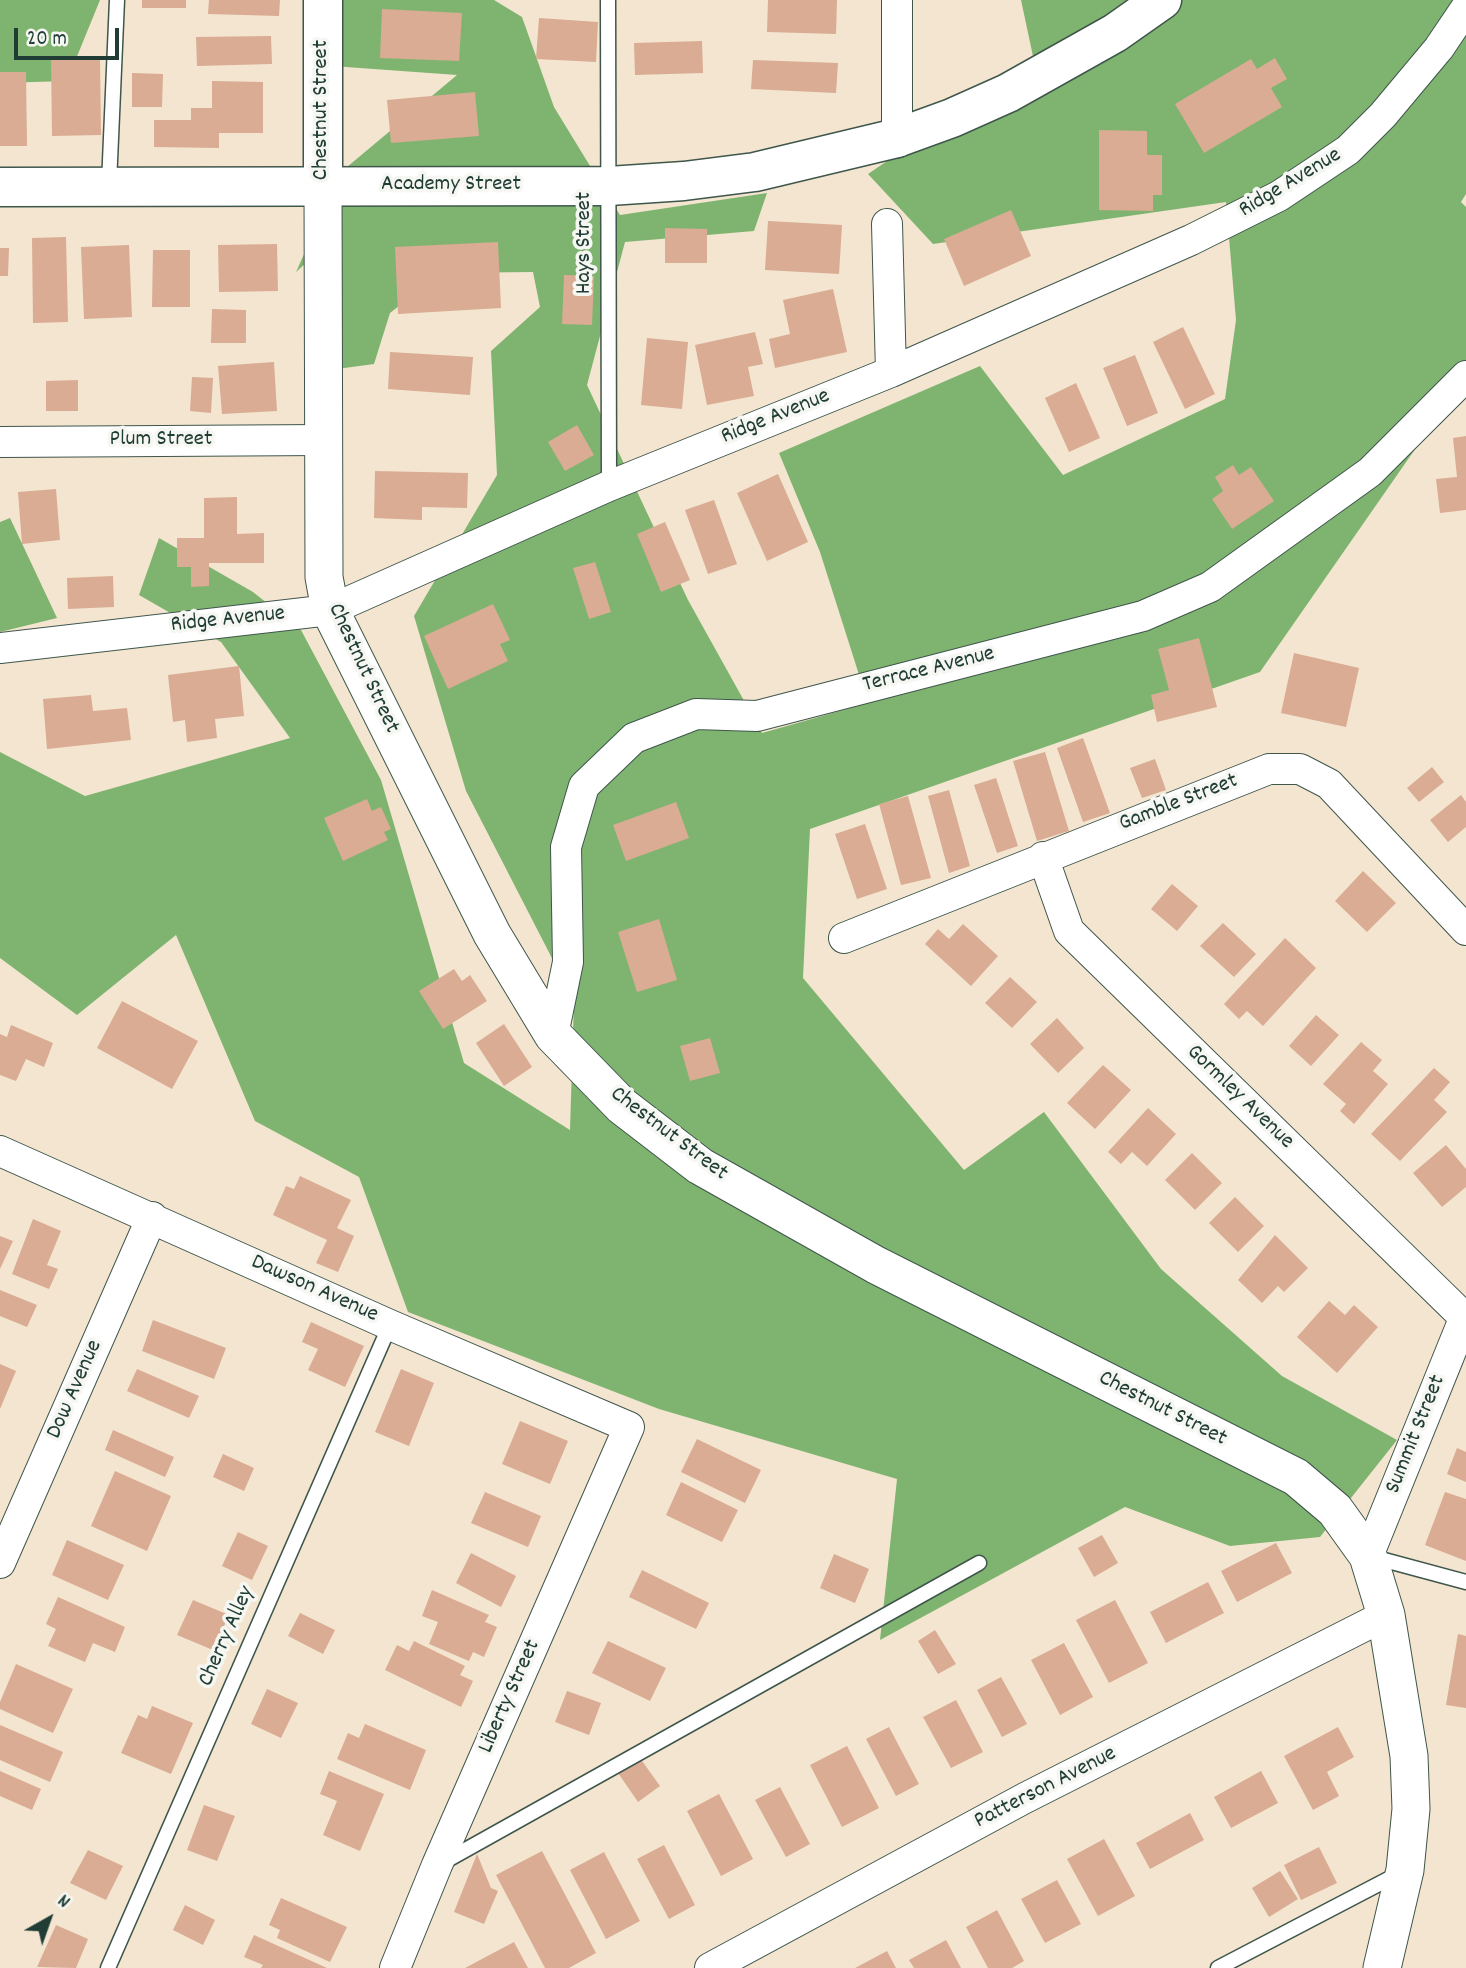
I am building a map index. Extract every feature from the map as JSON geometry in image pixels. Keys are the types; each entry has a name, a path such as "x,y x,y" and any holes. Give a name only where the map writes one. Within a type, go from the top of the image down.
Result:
{"main road":[{"name":"Chestnut Street","path":"323,0 323,186"},
{"name":"Academy Street","path":"0,187 609,186 684,181 755,172 897,138 952,118 1009,93 1115,33 1162,0"}],"street":[{"path":"897,0 897,138"},
{"name":"Ridge Avenue","path":"0,649 330,610 609,485 891,372 1191,240 1279,196 1348,150 1388,110 1439,48 1466,8"},
{"name":"Chestnut Street","path":"323,186 324,578 330,610 492,934 553,1035 622,1106 700,1166 876,1265 1296,1477 1335,1510 1368,1556 1386,1615 1409,1756 1411,1809 1405,1870 1382,1968"},
{"path":"887,224 891,372"},
{"name":"Terrace Avenue","path":"553,1035 568,962 566,847 584,786 634,738 696,714 757,716 1143,616 1210,587 1370,472 1466,376"},
{"name":"Plum Street","path":"0,442 323,440"},
{"name":"Gamble Street","path":"844,938 1269,769 1300,769 1329,784 1466,930"},
{"name":"Gormley Avenue","path":"1043,858 1069,931 1465,1317"},
{"name":"Dawson Avenue","path":"0,1151 390,1325 629,1427"},
{"name":"Dow Avenue","path":"0,1563 152,1217"},
{"name":"Summit Street","path":"1368,1556 1465,1317"},
{"name":"Liberty Street","path":"395,1968 629,1427"},
{"name":"Patterson Avenue","path":"710,1968 1025,1798 1386,1615"}],"lane":[{"path":"109,187 117,0"},
{"name":"Hays Street","path":"608,0 609,485"},
{"name":"Cherry Alley","path":"108,1968 390,1325"},
{"path":"1368,1556 1466,1582"},
{"path":"438,1865 979,1563"},
{"path":"1218,1968 1405,1870"}],"green space":[{"path":"0,0 100,0 67,81 0,83"},
{"path":"332,0 494,0 522,17 554,107 620,215 767,193 754,231 625,242 587,385 688,600 762,733 868,703 820,552 779,453 980,366 1063,475 1225,399 1236,320 1226,202 933,244 868,174 1034,61 1021,0 1466,0 1466,194 1461,202 1466,207 1466,376 1260,672 810,829 803,978 964,1170 1044,1112 1161,1269 1282,1376 1397,1440 1320,1537 1230,1546 1125,1507 880,1640 897,1479 659,1409 408,1312 359,1177 255,1121 176,935 77,1015 0,958 0,752 85,796 290,738 221,642 139,595 159,538 253,592 301,630 381,780 464,1063 570,1130 574,1001 466,791 414,616 497,475 491,351 540,307 533,272 441,273 390,313 374,364 337,369 336,236 296,272 341,172 457,75 332,66"},
{"path":"10,518 57,618 0,632 0,522"}],"building":[{"path":"142,0 186,0 186,8 142,8"},
{"path":"209,0 280,0 279,16 208,14"},
{"path":"768,0 837,0 836,34 767,32"},
{"path":"382,9 462,13 459,61 380,58"},
{"path":"539,18 598,22 596,62 536,59"},
{"path":"271,36 272,64 197,66 196,37"},
{"path":"702,41 703,73 635,75 634,43"},
{"path":"100,58 101,135 52,136 51,59"},
{"path":"1275,58 1287,79 1271,88 1282,107 1204,153 1175,104 1251,59 1257,69"},
{"path":"753,60 838,63 836,93 751,89"},
{"path":"0,72 26,72 27,146 0,146"},
{"path":"132,73 163,74 162,107 132,107"},
{"path":"212,81 263,82 263,133 219,133 219,148 154,147 154,120 191,120 191,108 212,108"},
{"path":"475,92 479,136 391,143 387,100"},
{"path":"1099,130 1147,131 1147,155 1162,155 1162,195 1153,195 1153,211 1099,210"},
{"path":"1011,210 1031,256 964,286 944,239"},
{"path":"768,221 842,225 839,274 765,270"},
{"path":"665,228 707,229 707,263 665,263"},
{"path":"66,237 68,322 33,323 32,238"},
{"path":"498,242 501,308 398,314 395,247"},
{"path":"277,244 278,291 219,292 218,245"},
{"path":"129,245 132,317 84,319 81,247"},
{"path":"0,248 9,248 8,276 0,276"},
{"path":"153,250 190,250 190,307 152,307"},
{"path":"564,275 594,276 592,325 562,324"},
{"path":"833,289 847,352 775,368 769,339 790,334 783,300"},
{"path":"212,309 246,310 246,343 211,343"},
{"path":"1183,327 1215,394 1185,409 1153,342"},
{"path":"755,332 763,364 748,367 754,396 707,405 695,345"},
{"path":"647,338 688,342 682,409 641,405"},
{"path":"390,352 473,357 470,395 388,389"},
{"path":"1135,355 1158,413 1127,426 1103,368"},
{"path":"274,362 277,411 222,414 218,366"},
{"path":"192,377 213,378 211,413 190,411"},
{"path":"78,380 78,411 46,411 46,381"},
{"path":"1076,383 1100,438 1069,452 1045,398"},
{"path":"577,425 594,455 565,471 548,442"},
{"path":"1466,436 1466,510 1440,513 1436,479 1457,477 1453,438"},
{"path":"1233,465 1239,475 1251,467 1274,501 1232,529 1212,499 1223,491 1215,477"},
{"path":"375,471 468,473 467,508 422,507 422,520 374,518"},
{"path":"778,474 808,542 767,561 737,493"},
{"path":"56,489 60,540 22,544 18,492"},
{"path":"237,497 237,534 264,533 264,563 209,563 209,586 191,587 191,567 177,567 177,538 204,538 204,498"},
{"path":"714,500 737,564 708,574 685,510"},
{"path":"665,522 690,580 661,592 637,534"},
{"path":"595,562 611,612 589,619 573,568"},
{"path":"113,576 114,607 68,609 67,578"},
{"path":"493,604 510,640 500,644 508,661 448,689 424,636"},
{"path":"1199,638 1217,707 1157,722 1151,695 1169,690 1158,649"},
{"path":"1294,653 1359,668 1346,727 1281,713"},
{"path":"239,666 244,716 215,719 217,738 187,742 185,720 173,722 168,675"},
{"path":"91,695 93,711 127,708 131,740 47,749 43,699"},
{"path":"1083,738 1110,813 1083,822 1057,748"},
{"path":"1045,752 1069,831 1037,841 1013,761"},
{"path":"1155,759 1166,790 1142,798 1130,768"},
{"path":"1432,767 1444,782 1419,802 1407,788"},
{"path":"996,778 1018,846 997,853 974,785"},
{"path":"949,790 970,866 949,873 928,796"},
{"path":"1461,795 1466,802 1466,827 1448,842 1430,820"},
{"path":"908,796 931,878 901,885 879,804"},
{"path":"367,799 372,811 381,807 391,829 384,832 388,840 343,861 324,818"},
{"path":"676,802 689,838 626,861 613,825"},
{"path":"865,824 887,889 857,899 835,834"},
{"path":"1363,871 1396,903 1367,932 1335,901"},
{"path":"1172,884 1198,906 1177,931 1151,909"},
{"path":"659,919 677,980 637,992 618,932"},
{"path":"1223,923 1256,954 1234,977 1200,946"},
{"path":"963,924 998,956 971,986 925,944 938,929 949,939"},
{"path":"1285,938 1316,968 1263,1026 1247,1011 1239,1019 1224,1004"},
{"path":"454,969 462,981 470,975 487,1001 443,1029 419,991"},
{"path":"1010,977 1037,1002 1012,1028 985,1003"},
{"path":"122,1001 198,1041 172,1089 97,1048"},
{"path":"1316,1015 1339,1035 1311,1066 1289,1046"},
{"path":"1057,1018 1084,1048 1058,1073 1030,1044"},
{"path":"504,1024 532,1067 504,1086 476,1043"},
{"path":"11,1025 53,1043 44,1067 26,1059 16,1081 0,1075 0,1034 7,1037"},
{"path":"710,1038 720,1073 690,1081 680,1046"},
{"path":"1361,1042 1382,1060 1373,1071 1388,1084 1354,1124 1340,1111 1346,1104 1323,1084"},
{"path":"1103,1065 1131,1090 1095,1129 1067,1103"},
{"path":"1434,1068 1450,1082 1434,1100 1447,1112 1400,1161 1371,1134"},
{"path":"1148,1108 1176,1134 1147,1166 1132,1152 1121,1164 1108,1152"},
{"path":"1446,1145 1466,1169 1466,1187 1442,1207 1413,1173"},
{"path":"1192,1153 1222,1183 1195,1210 1165,1180"},
{"path":"300,1176 351,1200 337,1228 354,1236 338,1272 316,1263 327,1240 273,1215 286,1186 294,1189"},
{"path":"1235,1197 1264,1226 1238,1252 1209,1223"},
{"path":"33,1219 61,1231 47,1265 58,1269 49,1289 12,1274"},
{"path":"1275,1235 1308,1268 1284,1292 1278,1286 1262,1303 1238,1280"},
{"path":"0,1236 13,1241 0,1269"},
{"path":"0,1290 37,1305 27,1327 0,1316"},
{"path":"1329,1301 1345,1315 1354,1305 1378,1327 1337,1373 1297,1337"},
{"path":"153,1320 226,1348 214,1379 142,1351"},
{"path":"311,1322 364,1346 345,1387 308,1370 318,1349 302,1342"},
{"path":"0,1364 16,1371 0,1409"},
{"path":"137,1369 199,1396 189,1418 127,1391"},
{"path":"401,1369 434,1383 409,1446 375,1432"},
{"path":"520,1421 568,1441 550,1484 502,1464"},
{"path":"113,1430 174,1457 165,1477 105,1450"},
{"path":"697,1439 761,1470 745,1503 681,1472"},
{"path":"1457,1448 1466,1452 1466,1482 1447,1474"},
{"path":"223,1454 254,1468 244,1491 213,1477"},
{"path":"115,1471 171,1496 147,1551 91,1526"},
{"path":"681,1482 738,1510 722,1542 666,1515"},
{"path":"485,1492 541,1516 528,1547 471,1523"},
{"path":"1445,1492 1466,1499 1466,1561 1425,1545"},
{"path":"238,1532 268,1546 252,1580 222,1566"},
{"path":"1102,1535 1118,1563 1094,1577 1078,1548"},
{"path":"67,1540 124,1565 108,1600 52,1575"},
{"path":"1276,1543 1292,1573 1237,1602 1221,1571"},
{"path":"471,1553 516,1576 501,1607 456,1583"},
{"path":"834,1554 869,1569 855,1603 820,1588"},
{"path":"642,1570 709,1603 696,1629 629,1597"},
{"path":"1208,1582 1224,1613 1166,1643 1150,1612"},
{"path":"432,1590 489,1615 485,1622 497,1627 484,1657 473,1652 469,1661 429,1644 438,1622 422,1616"},
{"path":"58,1597 125,1627 115,1652 93,1643 85,1662 48,1646 56,1629 46,1624"},
{"path":"193,1600 229,1615 213,1650 177,1635"},
{"path":"1115,1600 1148,1663 1109,1683 1076,1620"},
{"path":"300,1613 335,1630 323,1654 288,1636"},
{"path":"935,1630 956,1664 938,1674 918,1641"},
{"path":"1458,1634 1466,1636 1466,1708 1446,1705"},
{"path":"414,1641 465,1666 460,1675 473,1681 461,1707 385,1670 397,1645 409,1651"},
{"path":"608,1641 666,1668 650,1701 592,1673"},
{"path":"1064,1643 1093,1697 1060,1715 1031,1660"},
{"path":"16,1664 73,1689 53,1733 0,1709 0,1702"},
{"path":"1001,1677 1027,1724 1002,1737 977,1690"},
{"path":"267,1689 298,1703 281,1738 251,1724"},
{"path":"567,1691 601,1703 589,1735 555,1722"},
{"path":"956,1700 983,1752 951,1768 923,1717"},
{"path":"152,1706 193,1723 171,1774 121,1753 138,1715 147,1719"},
{"path":"365,1724 426,1750 410,1790 337,1759 348,1733 359,1738"},
{"path":"0,1725 63,1752 50,1782 0,1760"},
{"path":"889,1727 919,1784 896,1796 866,1739"},
{"path":"1338,1727 1354,1757 1327,1772 1339,1796 1313,1810 1284,1756"},
{"path":"847,1746 879,1808 842,1827 810,1765"},
{"path":"640,1758 660,1786 638,1802 618,1773"},
{"path":"0,1771 41,1789 32,1810 0,1796"},
{"path":"329,1771 384,1794 360,1851 323,1835 337,1801 320,1794"},
{"path":"1261,1771 1278,1803 1231,1828 1214,1797"},
{"path":"780,1787 810,1844 786,1857 755,1800"},
{"path":"719,1794 753,1859 721,1876 687,1811"},
{"path":"204,1805 235,1816 217,1861 187,1850"},
{"path":"1190,1813 1204,1840 1150,1869 1136,1843"},
{"path":"1104,1839 1135,1896 1098,1916 1067,1859"},
{"path":"664,1845 695,1905 669,1919 637,1859"},
{"path":"1319,1847 1337,1883 1301,1900 1284,1865"},
{"path":"88,1850 123,1866 106,1900 70,1883"},
{"path":"542,1851 596,1953 569,1968 545,1968 496,1875"},
{"path":"604,1852 640,1921 606,1939 570,1870"},
{"path":"477,1854 491,1888 498,1891 484,1924 454,1912"},
{"path":"1280,1871 1298,1899 1269,1917 1252,1888"},
{"path":"1057,1880 1081,1924 1045,1943 1021,1899"},
{"path":"281,1898 347,1927 330,1962 277,1938 280,1930 269,1925"},
{"path":"185,1905 215,1920 203,1945 173,1930"},
{"path":"997,1910 1024,1961 1012,1968 988,1968 966,1927"},
{"path":"56,1925 88,1939 76,1968 37,1967"},
{"path":"254,1935 327,1968 261,1968 263,1965 244,1957"},
{"path":"946,1940 961,1968 914,1968 909,1960"},
{"path":"514,1942 528,1968 465,1968"},
{"path":"887,1951 896,1968 855,1968"}]}
